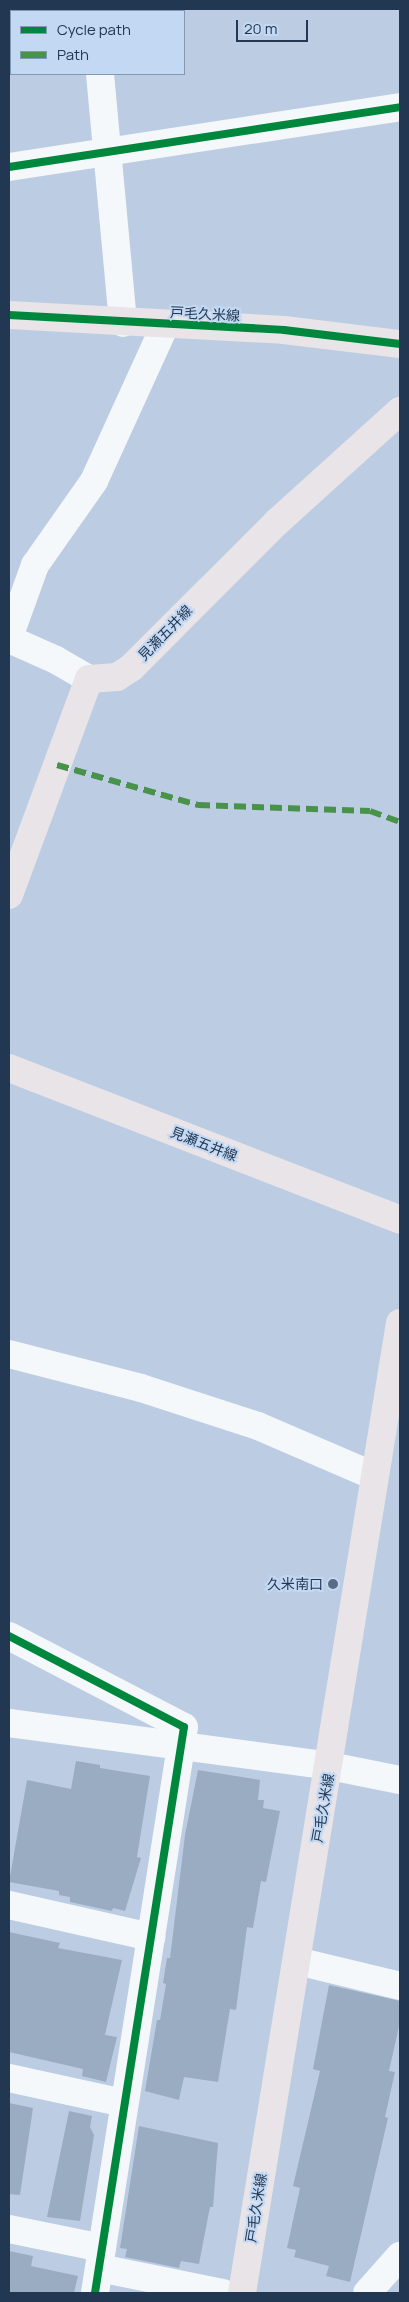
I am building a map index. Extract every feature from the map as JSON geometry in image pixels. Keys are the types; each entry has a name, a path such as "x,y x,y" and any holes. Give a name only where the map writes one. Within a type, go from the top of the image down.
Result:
{"main road":[{"name":"戸毛久米線","path":"9,315 123,323 284,330 400,344"},
{"name":"見瀬五井線","path":"89,679 117,677 131,668 277,522 400,410"},
{"path":"9,896 89,679"},
{"name":"見瀬五井線","path":"9,1068 400,1220"},
{"name":"戸毛久米線","path":"242,2293 330,1766 374,1476 400,1322"}],"street":[{"path":"100,75 123,323"},
{"path":"9,167 400,107"},
{"path":"89,679 56,660 9,638 35,565 94,481 165,325"},
{"path":"9,1354 141,1388 258,1426 374,1476"},
{"path":"9,1636 184,1727 99,2270"},
{"path":"9,1723 330,1766 400,1780"},
{"path":"9,1905 151,1937"},
{"path":"297,1961 400,1986"},
{"path":"9,2078 124,2103"},
{"path":"9,2229 99,2270 223,2293"},
{"path":"367,2293 398,2257 400,2233"}],"building":[{"path":"76,1761 100,1765 100,1768 150,1776 137,1857 141,1858 125,1911 113,1908 112,1911 70,1902 70,1897 59,1895 59,1891 9,1882 27,1780 71,1789"},
{"path":"198,1770 260,1780 258,1800 264,1800 263,1808 280,1811 266,1882 261,1881 253,1928 247,1927 236,2010 230,2009 218,2082 184,2077 179,2100 145,2091 157,2020 160,2020 166,1984 163,1983 167,1958 170,1958 185,1835"},
{"path":"9,1932 60,1943 58,1948 122,1960 105,2035 117,2037 106,2082 82,2076 83,2069 9,2052"},
{"path":"329,1985 400,2001 400,2022 389,2071 395,2072 385,2117 388,2118 350,2282 326,2276 329,2266 294,2257 296,2250 287,2248 300,2188 293,2186 320,2071 313,2069"},
{"path":"9,2103 33,2108 20,2195 9,2194"},
{"path":"69,2111 92,2116 90,2127 94,2135 80,2221 47,2217"},
{"path":"139,2126 218,2143 213,2207 210,2207 199,2264 181,2261 179,2268 125,2257 127,2249 120,2248"},
{"path":"9,2251 33,2256 31,2266 78,2276 74,2293 9,2293"}],"marked path":[{"path":"57,765 198,805 370,811 400,822"}],"cycle path":[{"path":"9,167 400,107"},
{"path":"9,315 284,330 400,344"},
{"path":"9,1636 184,1727 95,2293"}],"place":[{"name":"久米南口","path":"333,1584"}]}
